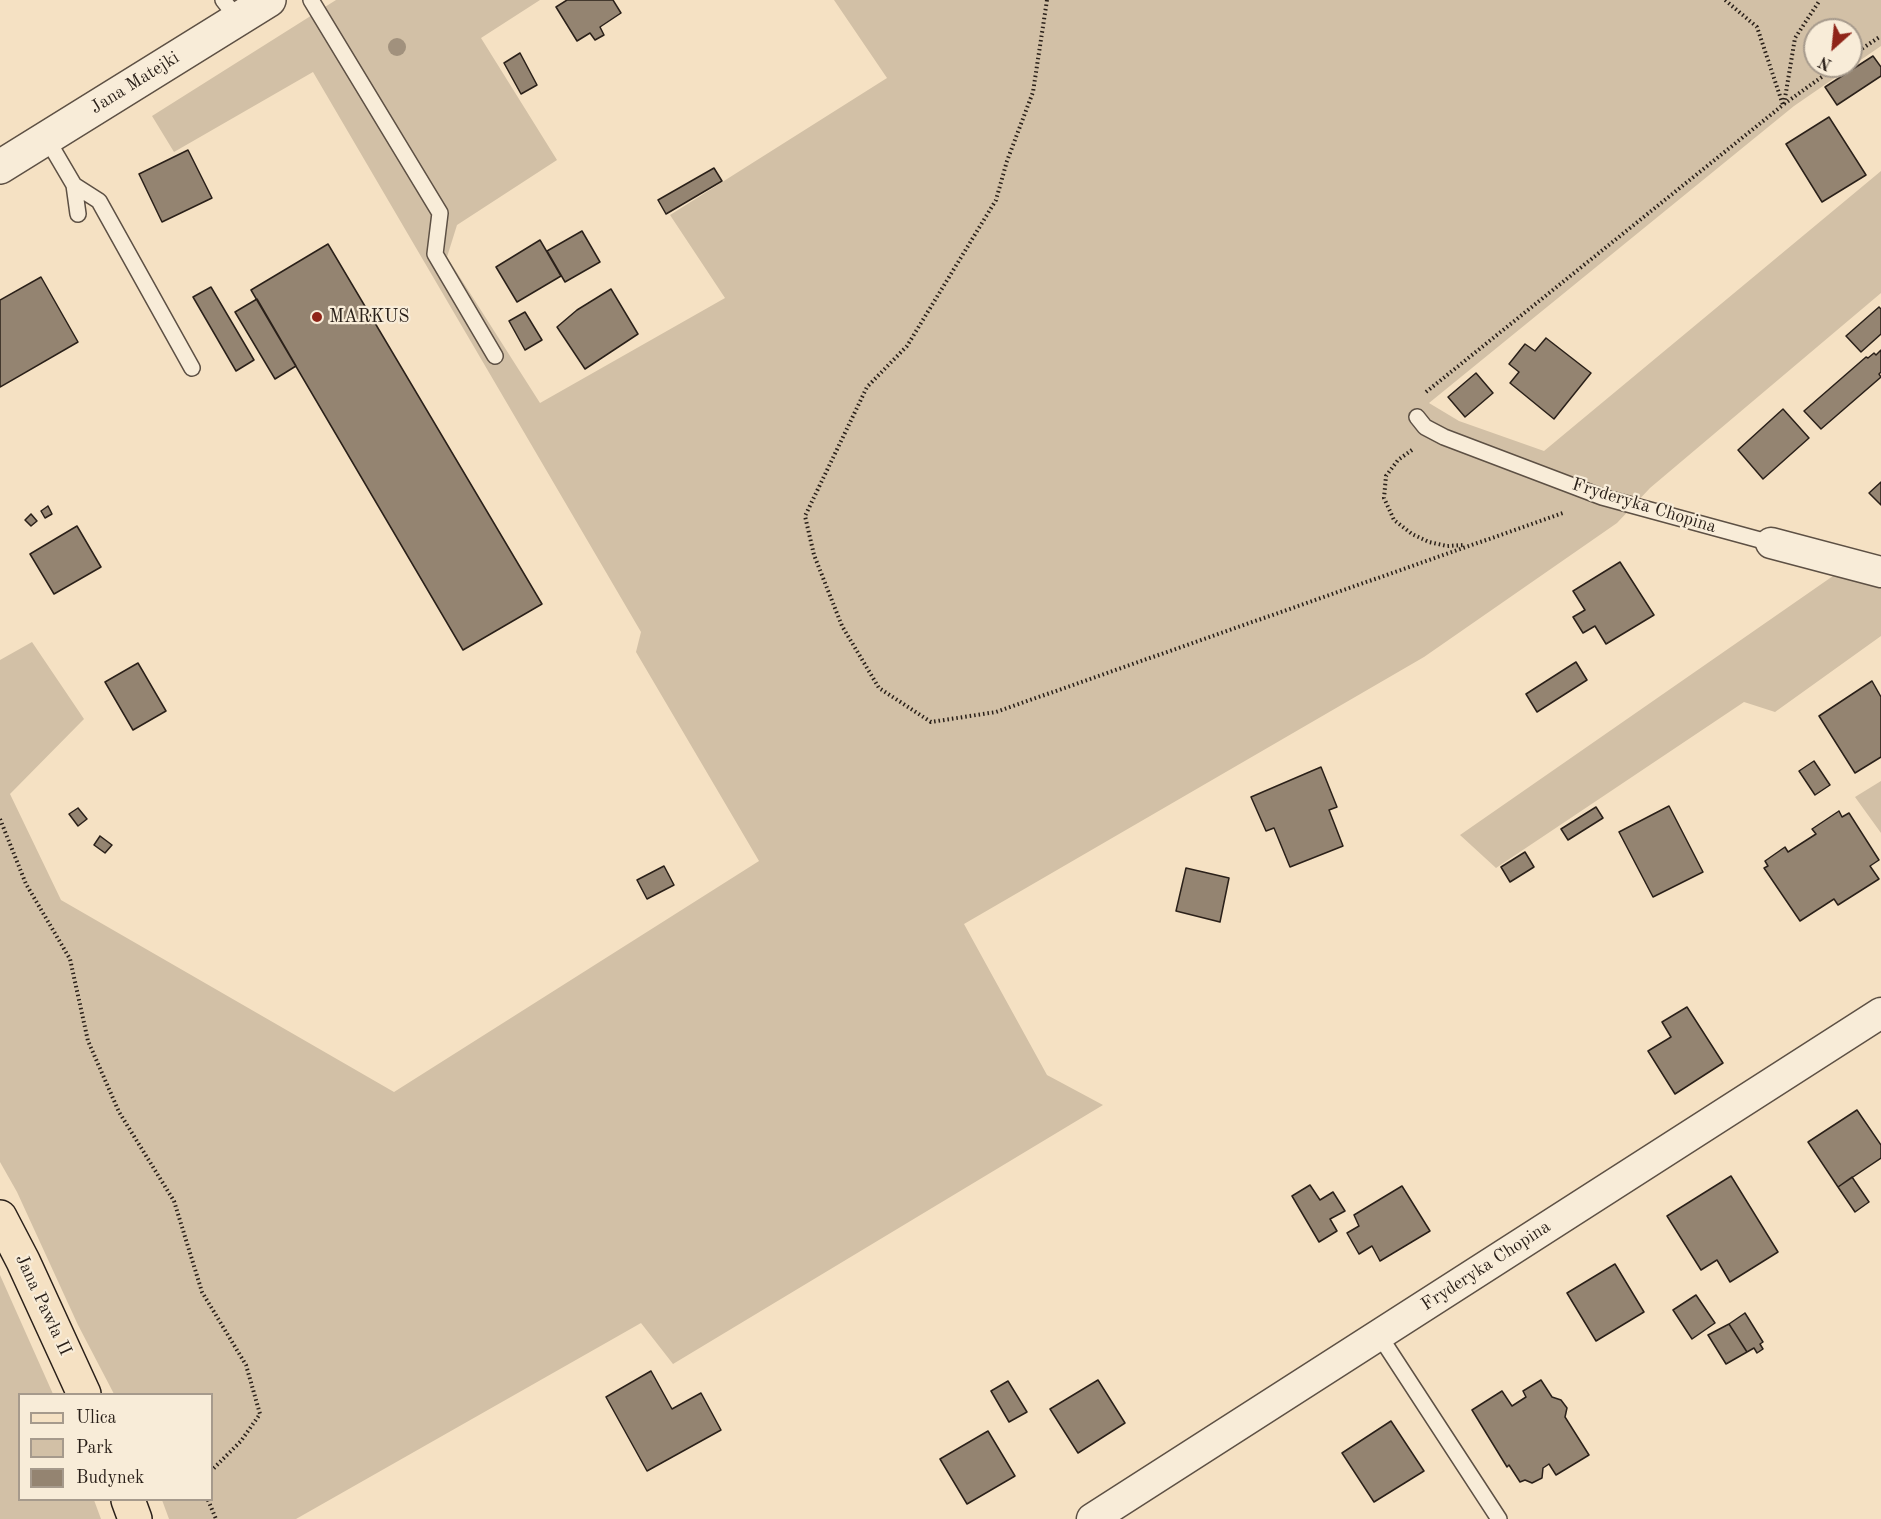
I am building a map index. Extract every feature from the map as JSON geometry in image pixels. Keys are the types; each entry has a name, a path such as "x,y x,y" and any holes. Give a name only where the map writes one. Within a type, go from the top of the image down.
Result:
{"main road":[{"name":"Jana Pawła II","path":"0,1217 83,1393"},
{"path":"128,1501 135,1519"}],"street":[{"name":"Jana Matejki","path":"0,167 47,138 230,10 269,0"},
{"name":"Fryderyka Chopina","path":"1771,543 1881,572"},
{"name":"Fryderyka Chopina","path":"1092,1519 1881,1013"}],"lane":[{"path":"311,0 441,213 435,254 495,356"},
{"path":"47,138 74,185 78,214"},
{"path":"74,185 99,201 192,368"},
{"name":"Fryderyka Chopina","path":"1417,417 1425,427 1444,437 1602,496 1771,543"},
{"path":"1379,1335 1498,1519"}],"path":[{"path":"1047,0 1032,92 1007,161 996,200 907,346 867,387 805,516 814,555 842,626 879,688 931,722 996,711 1531,525 1602,496"},
{"path":"1725,0 1757,27 1783,105"},
{"path":"1783,105 1795,38 1820,0"},
{"path":"1863,48 1881,36"},
{"path":"1417,417 1417,406 1421,398 1432,387 1783,105 1820,78"},
{"path":"1444,437 1416,447 1398,460 1386,476 1384,498 1394,520 1412,534 1429,542 1447,546 1471,544"},
{"path":"0,819 26,884 70,958 88,1041 119,1112 174,1201 202,1292 246,1365 260,1414 242,1441 213,1469"},
{"path":"208,1501 216,1519"}],"green space":[{"path":"336,0 540,0 481,38 557,160 457,225 447,257 540,403 725,298 670,215 887,78 834,0 1881,0 1881,46 1863,58 1863,18 1803,18 1803,78 1835,78 1794,106 1429,403 1459,421 1544,451 1881,171 1881,293 1650,488 1617,523 1424,657 964,924 1047,1075 1103,1105 673,1364 641,1323 296,1519 169,1519 162,1501 213,1501 213,1393 113,1393 78,1325 17,1192 0,1162 0,660 32,642 84,719 10,794 61,900 394,1092 759,861 636,652 641,632 313,72 174,152 152,116"},
{"path":"1833,576 1881,586 1881,636 1775,712 1744,702 1496,868 1460,835"},
{"path":"1881,781 1881,833 1855,797"},
{"path":"0,1275 53,1393 18,1393 18,1501 94,1501 101,1519 0,1519"}],"building":[{"path":"567,0 613,0 621,13 600,27 604,35 595,40 590,33 577,41 556,7"},
{"path":"520,53 537,85 521,94 504,63"},
{"path":"1873,56 1881,67 1881,76 1837,105 1825,87 1839,78 1863,78 1863,62"},
{"path":"1829,117 1866,175 1822,202 1786,144"},
{"path":"188,150 212,198 162,222 139,174"},
{"path":"714,168 722,181 666,214 658,200"},
{"path":"582,231 600,262 565,282 547,251"},
{"path":"540,240 561,276 517,302 496,267"},
{"path":"328,244 542,604 463,650 251,290"},
{"path":"41,277 78,342 0,387 0,300"},
{"path":"211,287 254,360 236,371 193,297"},
{"path":"611,289 638,334 585,369 557,327 577,310"},
{"path":"257,299 296,366 275,379 235,312"},
{"path":"1879,307 1881,309 1881,334 1861,352 1846,336"},
{"path":"525,312 542,340 525,350 509,321"},
{"path":"1546,338 1591,373 1554,419 1510,383 1519,372 1509,364 1525,344 1535,351"},
{"path":"1881,350 1881,372 1879,374 1881,377 1821,429 1804,411 1866,357 1874,353 1876,355"},
{"path":"1476,373 1493,393 1465,417 1448,397"},
{"path":"1783,409 1809,438 1763,479 1738,450"},
{"path":"1881,482 1881,505 1869,493"},
{"path":"48,506 52,514 45,518 41,511"},
{"path":"31,514 37,521 31,526 25,520"},
{"path":"77,526 101,567 54,594 30,554"},
{"path":"1620,562 1654,615 1606,644 1595,626 1583,633 1573,617 1585,610 1573,591"},
{"path":"1576,662 1587,680 1537,712 1526,694"},
{"path":"138,663 166,711 133,730 105,682"},
{"path":"1872,681 1881,697 1881,757 1855,773 1819,716"},
{"path":"1814,761 1830,785 1815,795 1799,771"},
{"path":"1321,767 1337,807 1329,810 1343,846 1290,867 1274,828 1266,831 1251,797"},
{"path":"1669,806 1703,872 1653,897 1619,832"},
{"path":"1596,807 1603,818 1568,840 1561,829"},
{"path":"78,808 87,819 78,826 69,814"},
{"path":"1839,811 1842,817 1849,813 1879,860 1870,866 1879,879 1838,905 1834,899 1800,921 1764,868 1768,866 1765,861 1785,847 1788,852 1816,834 1812,829"},
{"path":"100,836 112,845 105,853 94,845"},
{"path":"1525,852 1534,867 1510,882 1501,867"},
{"path":"664,866 674,885 647,899 637,880"},
{"path":"1186,868 1229,878 1220,922 1176,911"},
{"path":"1687,1007 1723,1063 1675,1094 1648,1051 1671,1037 1662,1022"},
{"path":"1857,1110 1881,1145 1881,1158 1838,1187 1808,1142"},
{"path":"1731,1176 1778,1252 1730,1282 1717,1260 1701,1270 1667,1216"},
{"path":"1852,1177 1869,1202 1855,1212 1838,1187"},
{"path":"1310,1185 1320,1200 1333,1192 1345,1211 1330,1219 1337,1231 1319,1242 1292,1196"},
{"path":"1402,1186 1430,1231 1380,1261 1372,1246 1359,1254 1347,1233 1359,1226 1354,1215"},
{"path":"1615,1264 1644,1312 1596,1341 1567,1293"},
{"path":"1696,1295 1715,1323 1692,1339 1673,1310"},
{"path":"1745,1313 1763,1342 1760,1344 1763,1349 1757,1353 1754,1348 1747,1352 1729,1324"},
{"path":"1729,1324 1747,1352 1726,1364 1708,1335"},
{"path":"651,1371 672,1409 701,1393 721,1430 647,1471 606,1397"},
{"path":"1098,1380 1125,1423 1078,1453 1050,1409"},
{"path":"1541,1380 1552,1397 1561,1400 1567,1408 1565,1417 1589,1455 1556,1475 1549,1464 1543,1468 1542,1478 1532,1483 1525,1480 1520,1482 1509,1465 1507,1467 1472,1410 1502,1391 1512,1406 1526,1397 1523,1391"},
{"path":"1008,1381 1027,1412 1009,1422 991,1391"},
{"path":"1391,1421 1424,1471 1374,1502 1342,1453"},
{"path":"988,1431 1015,1476 967,1504 940,1459"}],"place":[{"name":"MARKUS","path":"317,317"}]}
